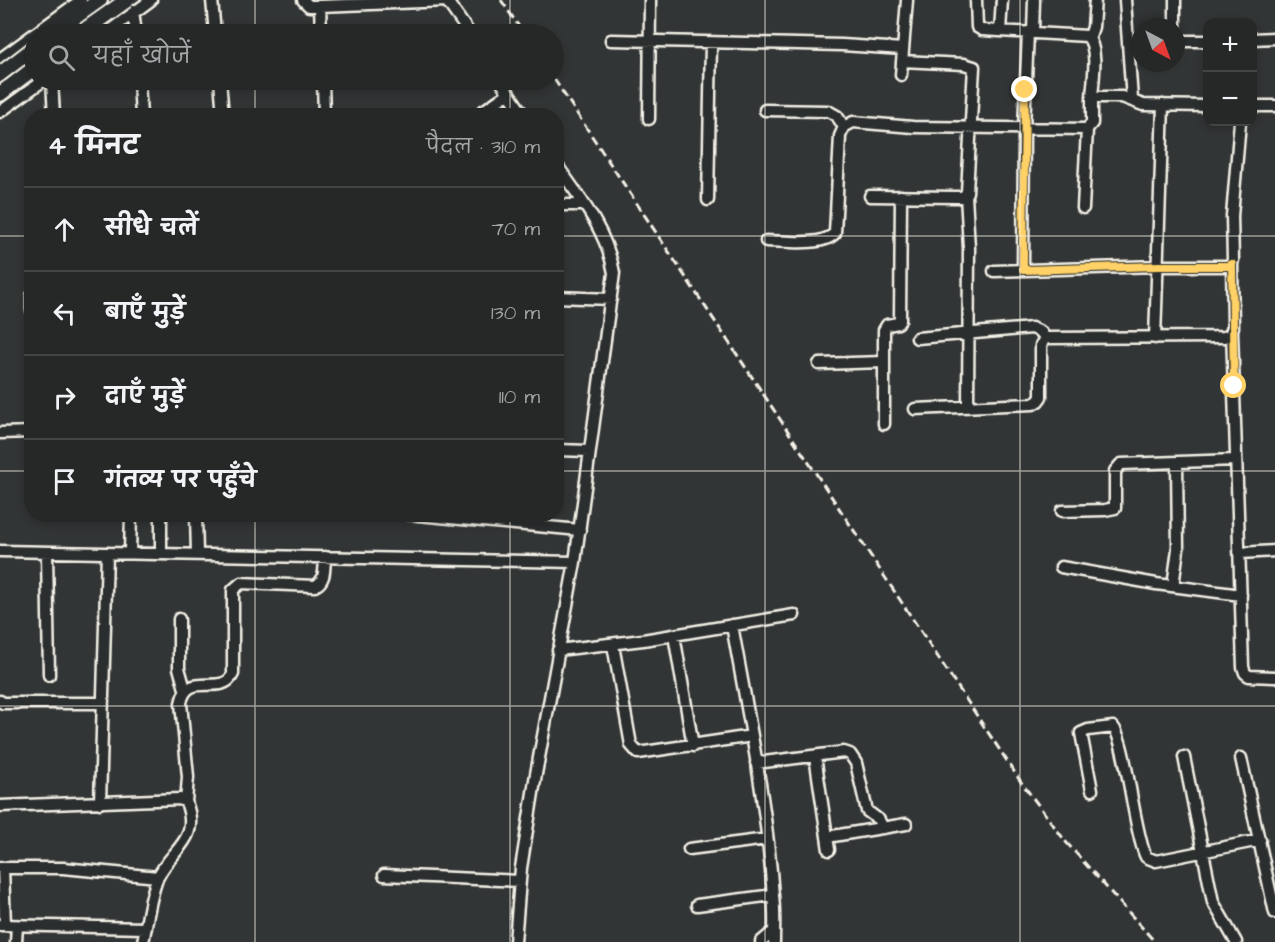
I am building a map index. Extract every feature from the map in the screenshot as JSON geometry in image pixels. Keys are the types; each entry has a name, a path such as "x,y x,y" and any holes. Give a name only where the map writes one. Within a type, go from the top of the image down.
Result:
{"main road":[{"path":"67,24 100,0"},
{"path":"94,24 126,0"},
{"path":"0,74 24,53"},
{"path":"0,94 24,76"}],"street":[{"path":"126,0 135,12 136,24"},
{"path":"119,24 151,0"},
{"path":"212,0 214,24"},
{"path":"303,0 309,6 447,0 463,24"},
{"path":"649,119 650,0"},
{"path":"902,75 907,0"},
{"path":"976,0 976,21 979,29 1083,35 1093,44 1092,123 1087,129 1083,208"},
{"path":"1000,31 1002,0"},
{"path":"1023,270 1024,128 1034,0"},
{"path":"1089,39 1094,27 1095,0"},
{"path":"1125,0 1132,100"},
{"path":"1174,0 1175,18"},
{"path":"54,24 76,2"},
{"path":"320,6 321,24"},
{"path":"1257,39 1275,38"},
{"path":"611,40 842,45 903,49"},
{"path":"1185,41 1203,40"},
{"path":"708,200 711,43"},
{"path":"0,59 24,49"},
{"path":"902,61 964,64 974,67 972,128 966,195 969,248 968,406"},
{"path":"0,112 30,90"},
{"path":"53,90 54,108"},
{"path":"140,90 141,108"},
{"path":"221,90 222,108"},
{"path":"323,90 324,108"},
{"path":"507,90 519,108"},
{"path":"487,108 509,93"},
{"path":"1092,97 1122,97 1143,105 1203,105"},
{"path":"1155,338 1163,105"},
{"path":"1257,106 1275,106"},
{"path":"765,110 828,111 837,117 844,128"},
{"path":"766,241 819,242 830,239 835,233 840,136 844,128 853,122 913,127 1087,129"},
{"path":"1240,126 1233,206 1232,331 1245,673 1249,676 1275,677"},
{"path":"515,942 520,881 536,774 580,530 614,273 610,252 602,233 564,176"},
{"path":"870,196 956,197 966,195"},
{"path":"884,424 885,327 898,324 900,320 901,196"},
{"path":"564,205 584,205"},
{"path":"994,270 1218,267 1232,264"},
{"path":"564,297 611,299"},
{"path":"917,338 1032,328 1041,332 1045,338"},
{"path":"1045,338 1224,337 1232,331"},
{"path":"915,409 1033,404 1041,396 1041,345 1045,338"},
{"path":"819,364 884,362"},
{"path":"0,433 24,432"},
{"path":"564,450 589,451"},
{"path":"1062,511 1116,508 1115,471 1120,464 1236,460"},
{"path":"1173,586 1179,549 1177,463"},
{"path":"130,522 130,554"},
{"path":"161,522 161,554"},
{"path":"196,522 197,555"},
{"path":"494,522 580,530"},
{"path":"0,551 575,562"},
{"path":"1240,553 1275,551"},
{"path":"47,552 49,675"},
{"path":"100,803 107,553"},
{"path":"185,689 231,680 233,675 232,596 236,585 241,583 315,586 323,578 325,557"},
{"path":"1061,567 1241,595"},
{"path":"558,650 614,645 794,615"},
{"path":"143,942 158,878 189,836 190,811 186,802 188,777 181,703 185,689 179,668 179,619"},
{"path":"732,625 752,736 773,896 774,937 761,942"},
{"path":"674,635 693,746"},
{"path":"614,645 633,750 643,753 752,736"},
{"path":"0,701 3,703 102,703"},
{"path":"1092,790 1081,733 1088,730 1113,728 1119,736 1146,857 1156,861 1260,840"},
{"path":"756,763 844,752 850,754 856,763 867,811 879,820 883,828"},
{"path":"814,756 829,850"},
{"path":"1184,757 1213,902 1236,942"},
{"path":"1241,758 1275,913"},
{"path":"0,806 180,799 186,802"},
{"path":"827,837 906,824"},
{"path":"689,849 767,839"},
{"path":"16,942 7,925 2,868 63,868 158,878"},
{"path":"384,875 520,881"},
{"path":"697,905 773,896"},
{"path":"7,925 146,928"}],"railway":[{"path":"501,0 517,24"},
{"path":"561,90 1021,782 1066,842 1155,942"}],"route":[{"path":"1025,90 1023,270 1227,266 1232,264 1234,386"}]}
